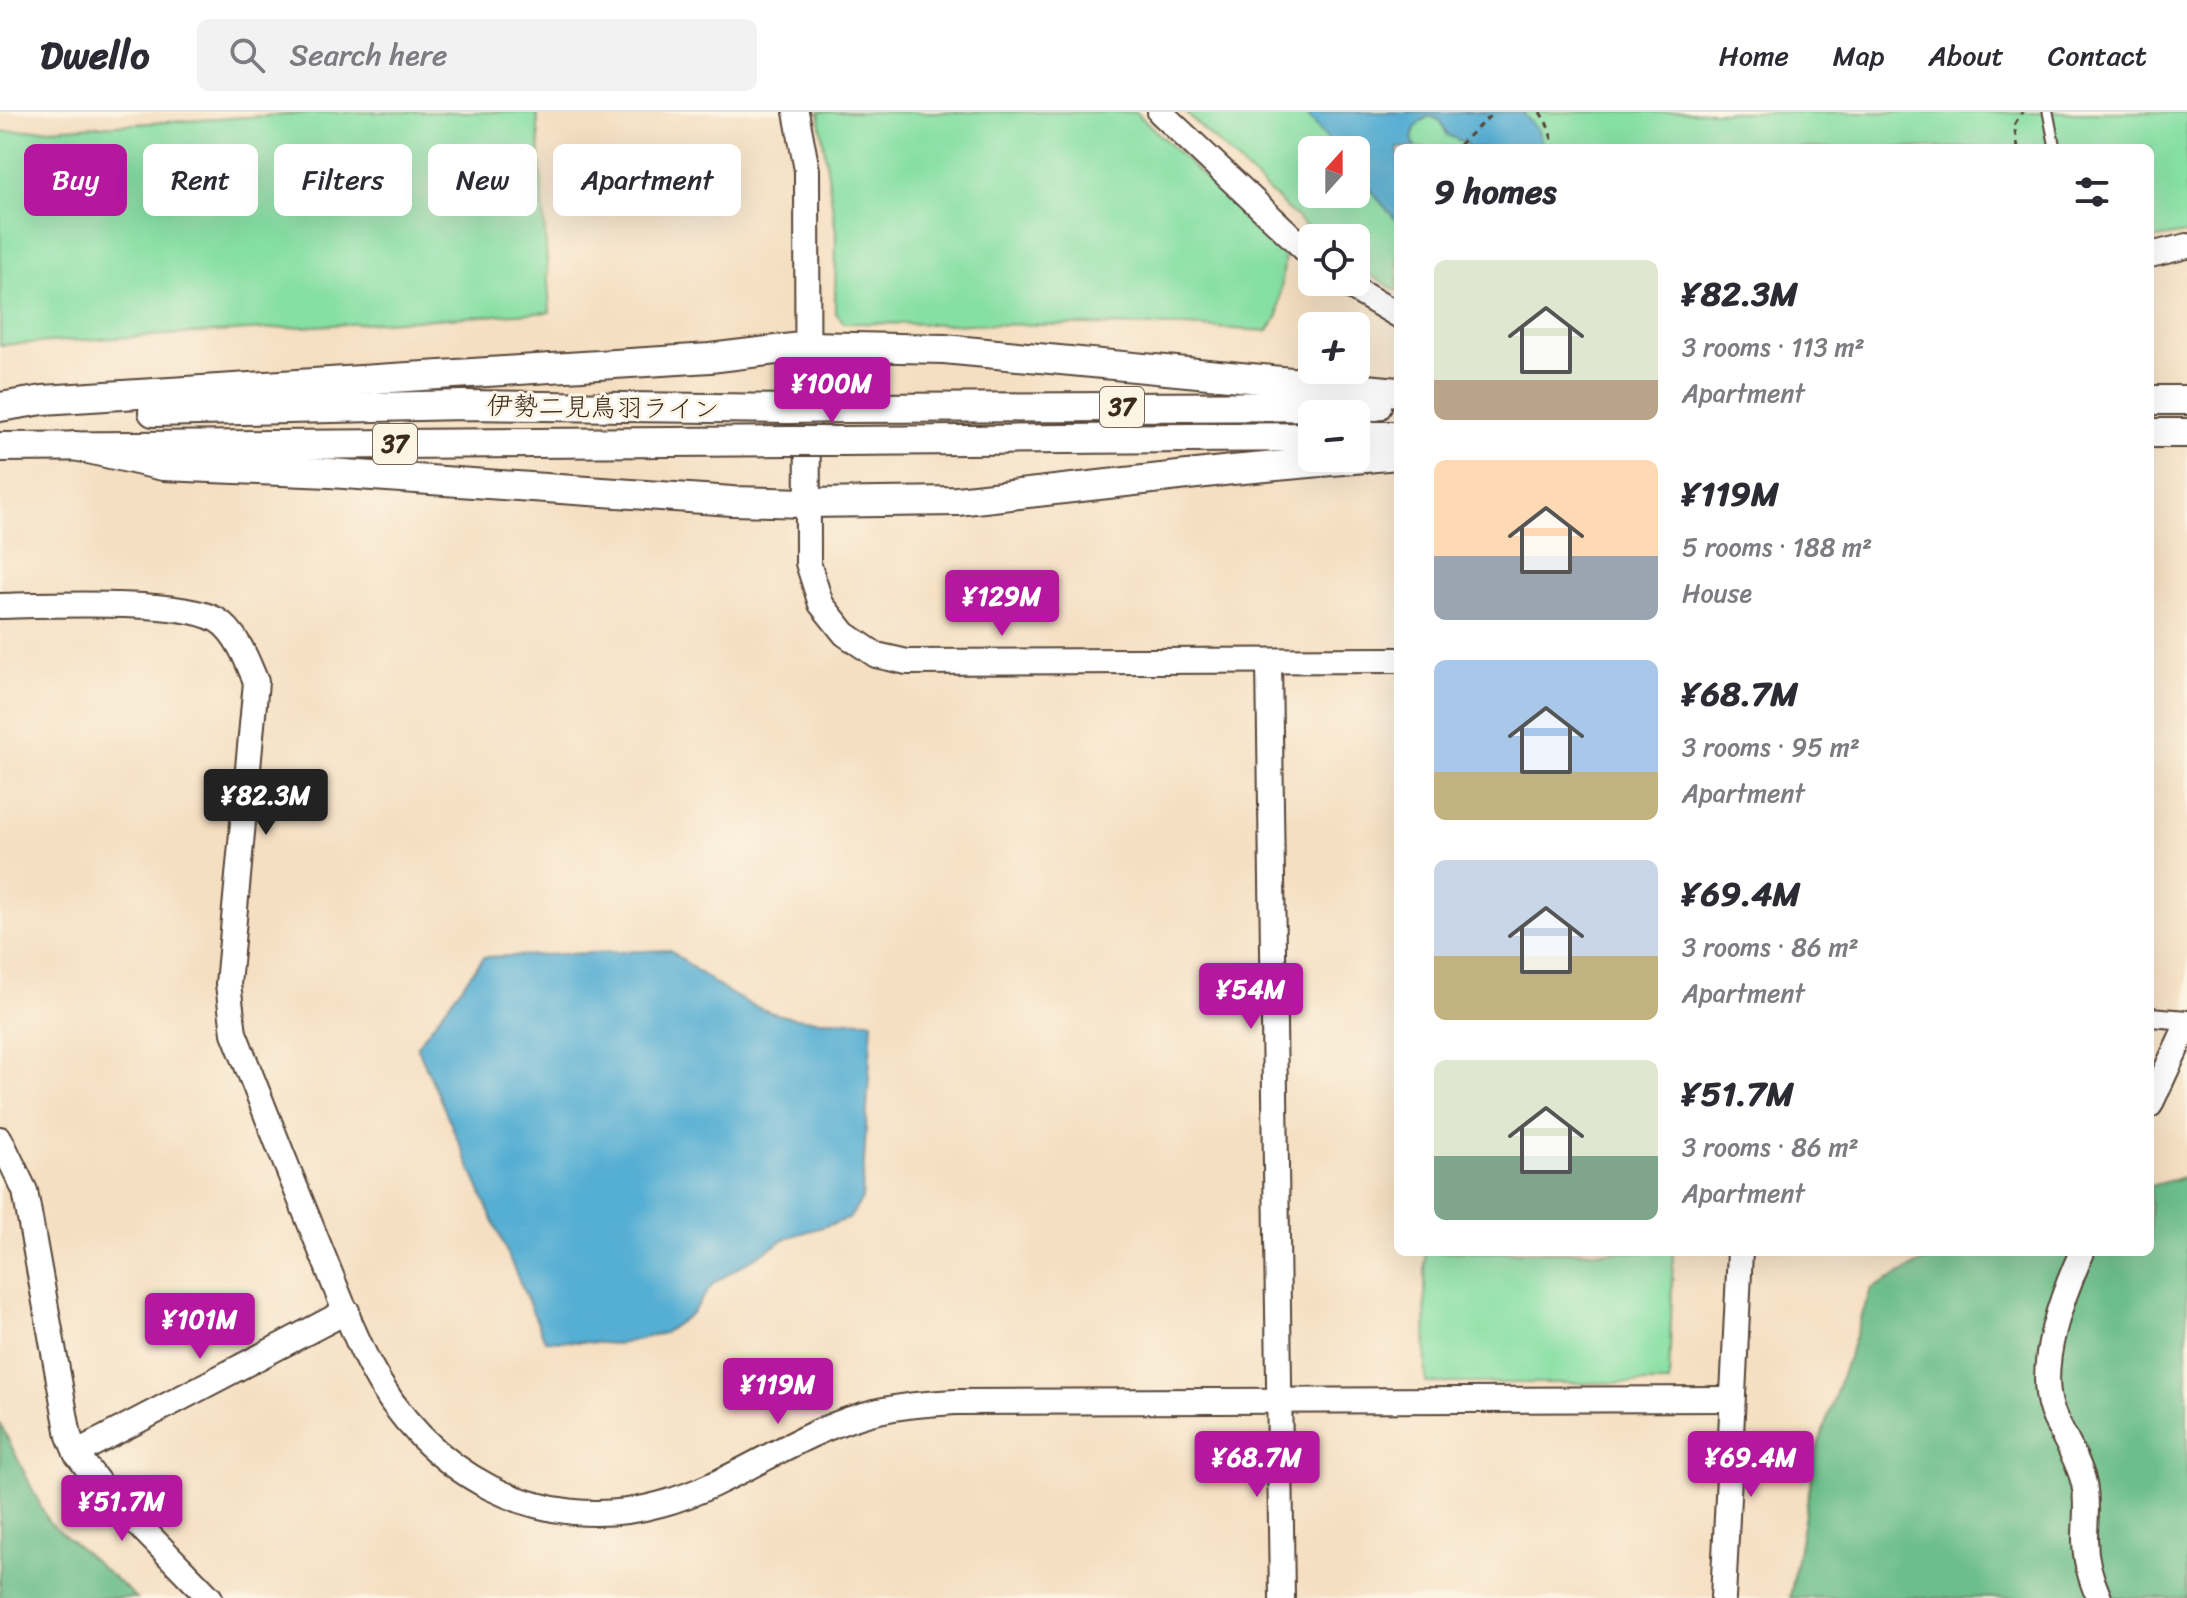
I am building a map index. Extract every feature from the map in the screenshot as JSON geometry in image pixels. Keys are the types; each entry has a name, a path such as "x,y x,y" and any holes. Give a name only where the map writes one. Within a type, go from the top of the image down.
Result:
{"main road":[{"path":"0,407 43,400 695,359 809,346 944,349 1394,392"},
{"path":"2154,400 2187,400"},
{"name":"伊勢二見鳥羽ライン","path":"0,415 463,405 789,409 1394,406"},
{"path":"2154,433 2187,433"},
{"path":"1370,436 1394,436"},
{"name":"伊勢二見鳥羽ライン","path":"0,447 1298,437"},
{"path":"75,446 163,466 806,503 957,501 1394,455"}],"street":[{"path":"796,112 807,170 808,563 821,604 845,634 876,655 907,662 1394,660"},
{"path":"1160,112 1298,243"},
{"path":"2154,254 2187,246"},
{"path":"1366,296 1394,313"},
{"path":"0,606 136,607 194,611 219,621 245,653 256,682 228,984 234,1033 368,1364 408,1424 431,1448 492,1491 527,1503 590,1513 616,1513 664,1504 859,1416 889,1409 956,1402 1731,1399"},
{"path":"1269,662 1282,1598"},
{"path":"2154,1018 2187,1023 2154,1096"},
{"path":"0,1139 25,1191 69,1436 76,1453 101,1486 210,1598"},
{"path":"1723,1598 1740,1256"},
{"path":"2081,1256 2055,1325 2048,1370 2051,1408 2083,1480 2087,1507 2085,1541 2091,1580 2099,1598"},
{"path":"76,1453 347,1311"}],"lane":[{"path":"2048,112 2054,144"}],"path":[{"path":"1460,144 1494,112"},
{"path":"1540,112 1554,144"},
{"path":"2017,144 2014,125 2022,112"}],"green space":[{"path":"330,112 537,112 550,312 0,345 0,132"},
{"path":"819,112 1136,112 1285,255 1278,316 1267,331 1185,326 844,323 835,312 836,232"},
{"path":"1185,112 2187,112 2187,233 2154,238 2154,144 1394,144 1394,289 1370,275 1370,224 1303,224"},
{"path":"2187,1176 2187,1598 1790,1598 1816,1452 1871,1289 1934,1256 2154,1256 2154,1185"},
{"path":"1425,1256 1673,1256 1669,1383 1426,1383"},
{"path":"0,1423 48,1521 137,1598 0,1598"}],"water":[{"path":"1305,112 1522,112 1538,131 1543,144 1466,144 1447,135 1441,121 1430,116 1425,118 1413,133 1414,144 1394,144 1394,217 1370,190 1370,136 1325,136"},
{"path":"670,950 715,984 765,1010 802,1019 872,1021 862,1199 849,1219 789,1237 714,1283 692,1313 664,1333 619,1344 545,1340 417,1046 484,957"}]}
